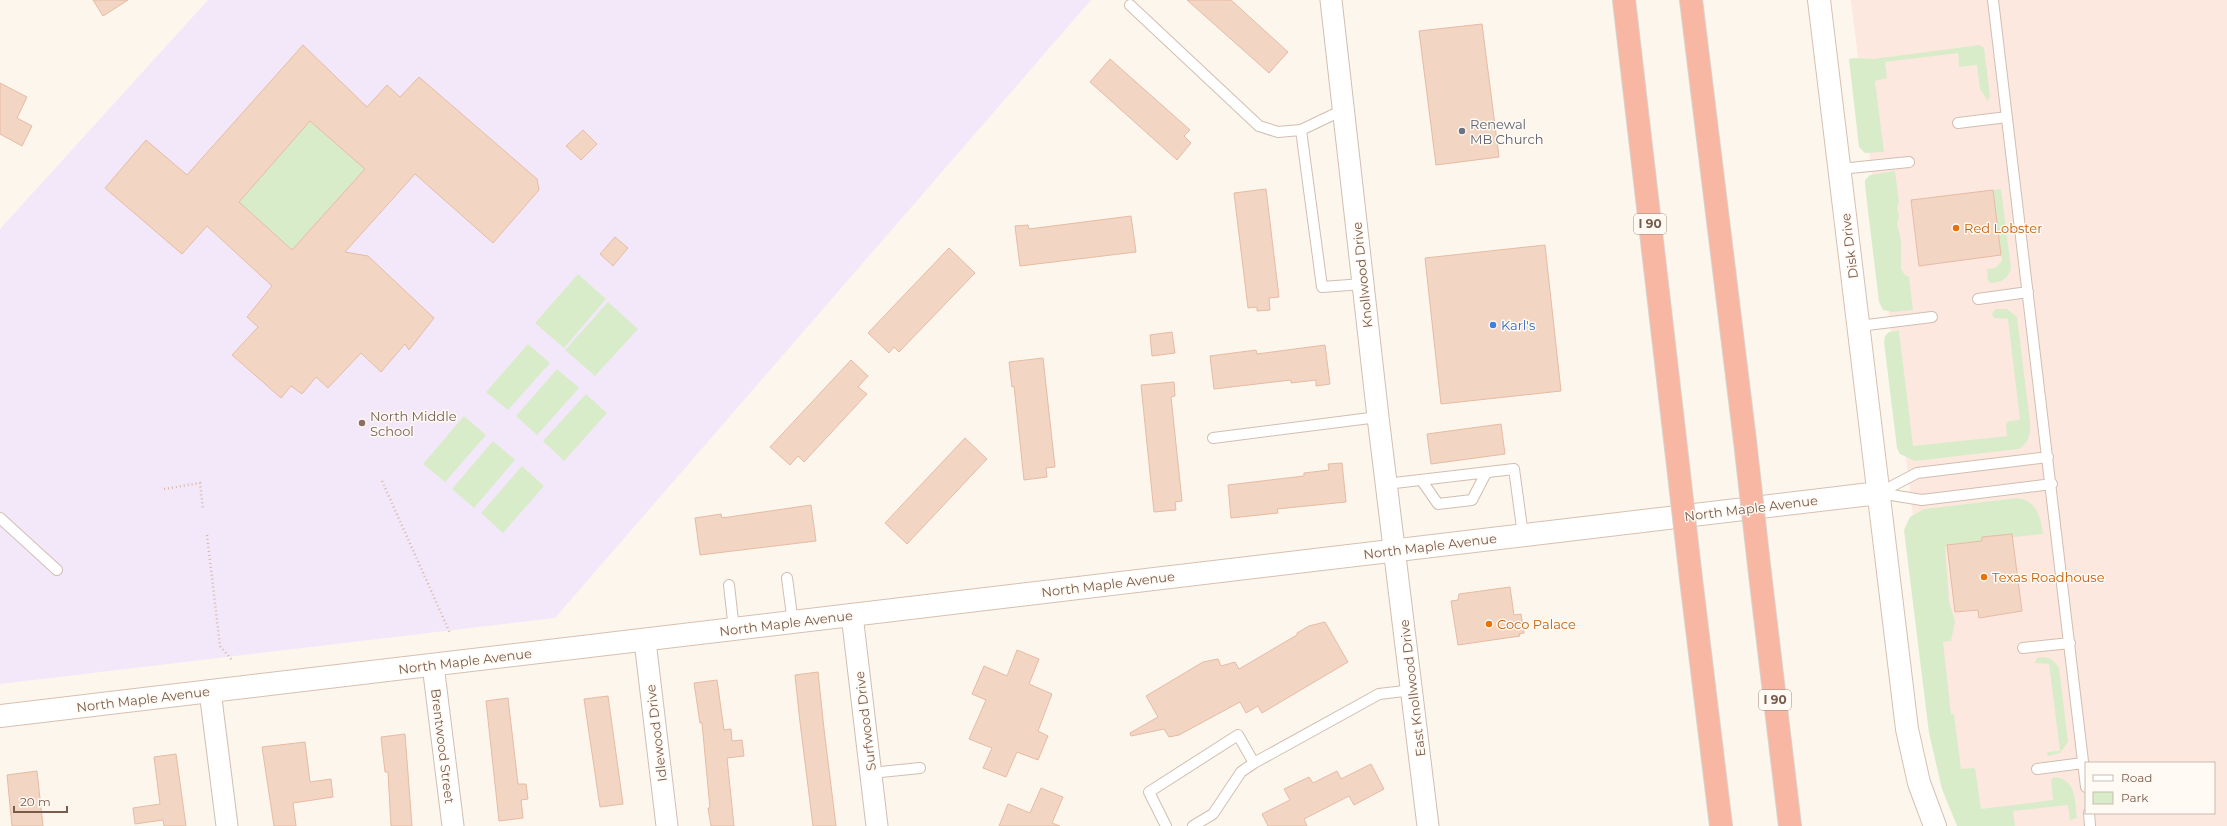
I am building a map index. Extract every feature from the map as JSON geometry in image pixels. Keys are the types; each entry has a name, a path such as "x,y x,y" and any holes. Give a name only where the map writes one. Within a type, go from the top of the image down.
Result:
{"highway":[{"name":"I 90","path":"1624,0 1721,826"},
{"name":"I 90","path":"1691,0 1790,826"}],"street":[{"name":"Knollwood Drive","path":"1331,0 1378,417 1395,550"},
{"name":"Disk Drive","path":"1819,0 1879,493"},
{"name":"North Maple Avenue","path":"0,716 645,641 1879,493"},
{"path":"1879,493 1907,729 1918,783 1935,826"},
{"name":"East Knollwood Drive","path":"1395,550 1413,690 1428,826"},
{"name":"Surfwood Drive","path":"852,615 878,826"},
{"name":"Idlewood Drive","path":"645,641 667,826"},
{"name":"Brentwood Street","path":"433,665 453,826"},
{"path":"210,691 227,826"}],"lane":[{"path":"1993,0 2052,484 2085,779"},
{"path":"1130,5 1259,126 1278,132 1301,130 1343,110"},
{"path":"1958,123 2007,117"},
{"path":"1301,130 1322,287 1363,284"},
{"path":"1840,169 1909,162"},
{"path":"1978,299 2028,292"},
{"path":"1859,326 1932,317"},
{"path":"1212,438 1378,417"},
{"path":"1879,493 1917,473 2048,457"},
{"path":"1386,484 1514,470 1523,535"},
{"path":"1422,481 1438,504 1472,500 1486,472"},
{"path":"1879,493 1922,500 2052,484"},
{"path":"0,518 57,570"},
{"path":"787,578 793,623"},
{"path":"729,586 734,630"},
{"path":"2023,648 2070,643"},
{"path":"1193,826 1213,814 1242,772 1254,764 1379,694 1413,690"},
{"path":"1166,826 1149,792 1238,735 1254,764"},
{"path":"2037,769 2083,763"},
{"path":"871,774 920,768"},
{"path":"2089,814 2090,826"}],"path":[{"path":"382,481 450,633"},
{"path":"164,489 200,483 203,509"},
{"path":"207,535 220,646 232,660"}],"shaded area":[{"name":"North Middle School","path":"208,0 1091,0 555,618 0,684 0,229"},
{"path":"1851,0 2227,0 2227,826 1969,826 1915,533"}],"green space":[{"path":"1980,45 1984,48 1990,96 1988,101 1980,89 1977,65 1959,67 1958,53 1885,62 1887,78 1875,81 1884,152 1865,153 1859,147 1849,59 1873,59"},
{"path":"310,121 365,169 292,250 239,202"},
{"path":"1895,171 1899,202 1897,208 1899,217 1897,223 1901,241 1901,269 1904,274 1909,277 1913,310 1893,312 1883,310 1879,302 1865,180 1870,175"},
{"path":"2001,189 2011,268 2008,275 2004,279 1991,283 1988,281 1987,269 1995,268 2002,261 1993,190"},
{"path":"578,274 606,299 564,348 535,323"},
{"path":"608,302 638,329 595,376 565,350"},
{"path":"1995,309 2007,309 2017,317 2030,422 2030,434 2027,441 2019,449 1915,461 1900,454 1897,448 1884,342 1885,336 1889,332 1899,331 1913,446 2007,436 2006,424 2009,421 2020,420 2008,319 1994,318 1992,314"},
{"path":"528,344 550,363 508,410 486,392"},
{"path":"557,369 579,388 537,435 516,416"},
{"path":"586,394 607,413 564,461 543,441"},
{"path":"464,416 486,435 445,482 423,464"},
{"path":"493,441 515,460 474,508 452,489"},
{"path":"522,466 544,486 503,533 481,513"},
{"path":"2018,498 2025,500 2034,506 2041,521 2043,534 2013,537 2012,534 1982,537 1982,541 1947,545 1945,547 1949,601 1955,621 1951,641 1943,642 1951,714 1954,714 1961,769 1975,768 1981,809 2053,800 2051,780 2054,777 2061,779 2067,782 2073,792 2077,818 2070,820 2068,805 2013,811 2015,826 1957,826 1942,789 1929,733 1904,530 1910,517 1924,509"},
{"path":"2045,657 2051,659 2059,667 2068,742 2060,753 2048,756 2047,752 2060,751 2049,664 2035,663 2037,658"}],"building":[{"path":"93,0 128,0 103,16"},
{"path":"1187,0 1231,0 1288,52 1269,73"},
{"path":"1482,24 1499,157 1436,165 1419,31"},
{"name":"North Middle School","path":"303,45 367,107 387,85 400,97 419,77 537,179 539,190 493,243 415,174 345,252 368,256 434,318 409,350 405,344 381,372 361,353 328,388 316,377 302,394 291,386 281,398 232,355 258,327 247,317 272,286 207,226 182,254 105,188 146,140 187,175","holes":["310,121 365,169 292,250 239,202"]},
{"path":"1110,59 1190,130 1184,136 1191,143 1177,160 1090,82"},
{"path":"0,83 27,97 17,118 32,126 22,146 0,134"},
{"path":"583,130 597,144 581,160 566,146"},
{"path":"1266,189 1279,297 1269,298 1270,310 1257,311 1257,307 1248,308 1234,193"},
{"name":"Red Lobster","path":"1993,190 2001,255 1919,266 1911,200"},
{"path":"1131,216 1136,252 1020,266 1015,226 1028,225 1029,229"},
{"path":"615,237 628,248 613,266 600,254"},
{"name":"Karl's","path":"1545,245 1561,391 1441,404 1425,258"},
{"path":"949,248 975,273 899,352 894,347 889,353 868,333"},
{"path":"1172,332 1175,353 1152,356 1150,335"},
{"path":"1325,345 1330,384 1316,386 1316,380 1291,383 1291,380 1214,389 1210,356 1256,350 1257,354"},
{"path":"1043,358 1055,467 1046,468 1047,477 1024,480 1014,386 1012,387 1009,362"},
{"path":"851,360 868,376 858,387 867,394 804,462 798,456 790,465 770,447"},
{"path":"1174,382 1175,396 1171,397 1182,501 1175,502 1176,510 1154,512 1141,385"},
{"path":"1501,424 1505,454 1431,464 1427,434"},
{"path":"965,438 987,459 907,544 885,523"},
{"path":"1342,463 1346,502 1277,509 1278,513 1231,518 1228,485 1304,476 1304,473 1329,470 1328,464"},
{"path":"811,505 816,541 700,555 695,518 721,514 722,518"},
{"name":"Texas Roadhouse","path":"2012,534 2022,611 1979,618 1978,610 1955,612 1947,545 1982,541 1982,537"},
{"name":"Coco Palace","path":"1510,587 1514,615 1521,614 1524,633 1519,634 1520,636 1458,645 1451,601 1458,600 1459,594"},
{"path":"1325,622 1348,662 1262,713 1258,706 1246,713 1240,702 1179,735 1169,737 1164,729 1131,736 1130,733 1158,717 1146,696 1203,662 1218,659 1221,666 1235,662 1239,669 1297,635 1297,633 1309,626"},
{"path":"1017,650 1039,659 1029,684 1052,694 1038,731 1048,736 1038,760 1017,752 1006,777 983,768 992,748 969,739 986,700 972,694 984,666 1007,676"},
{"path":"818,672 836,826 813,826 800,722 795,675"},
{"path":"717,680 724,730 731,729 732,741 742,740 744,756 727,758 734,826 711,826 708,808 710,808 702,723 700,723 694,683"},
{"path":"608,696 623,804 600,807 584,699"},
{"path":"508,698 518,784 526,784 528,799 521,800 523,818 499,821 486,701"},
{"path":"405,734 412,826 391,826 388,772 385,772 381,737"},
{"path":"305,742 310,782 331,779 333,797 293,803 296,826 274,826 262,747"},
{"path":"176,754 186,826 164,826 163,820 135,824 133,808 160,804 154,757"},
{"path":"1371,764 1384,789 1354,805 1349,796 1304,819 1307,826 1268,826 1262,814 1290,800 1284,789 1309,777 1313,783 1337,771 1341,779"},
{"path":"37,771 43,826 12,826 7,775"},
{"path":"1041,788 1063,797 1052,823 1060,826 999,826 1008,804 1030,813"}],"place":[{"name":"Renewal MB Church","path":"1462,131"},
{"name":"Red Lobster","path":"1956,228"},
{"name":"Karl's","path":"1493,325"},
{"name":"North Middle School","path":"362,423"},
{"name":"Texas Roadhouse","path":"1984,577"},
{"name":"Coco Palace","path":"1489,624"}]}
